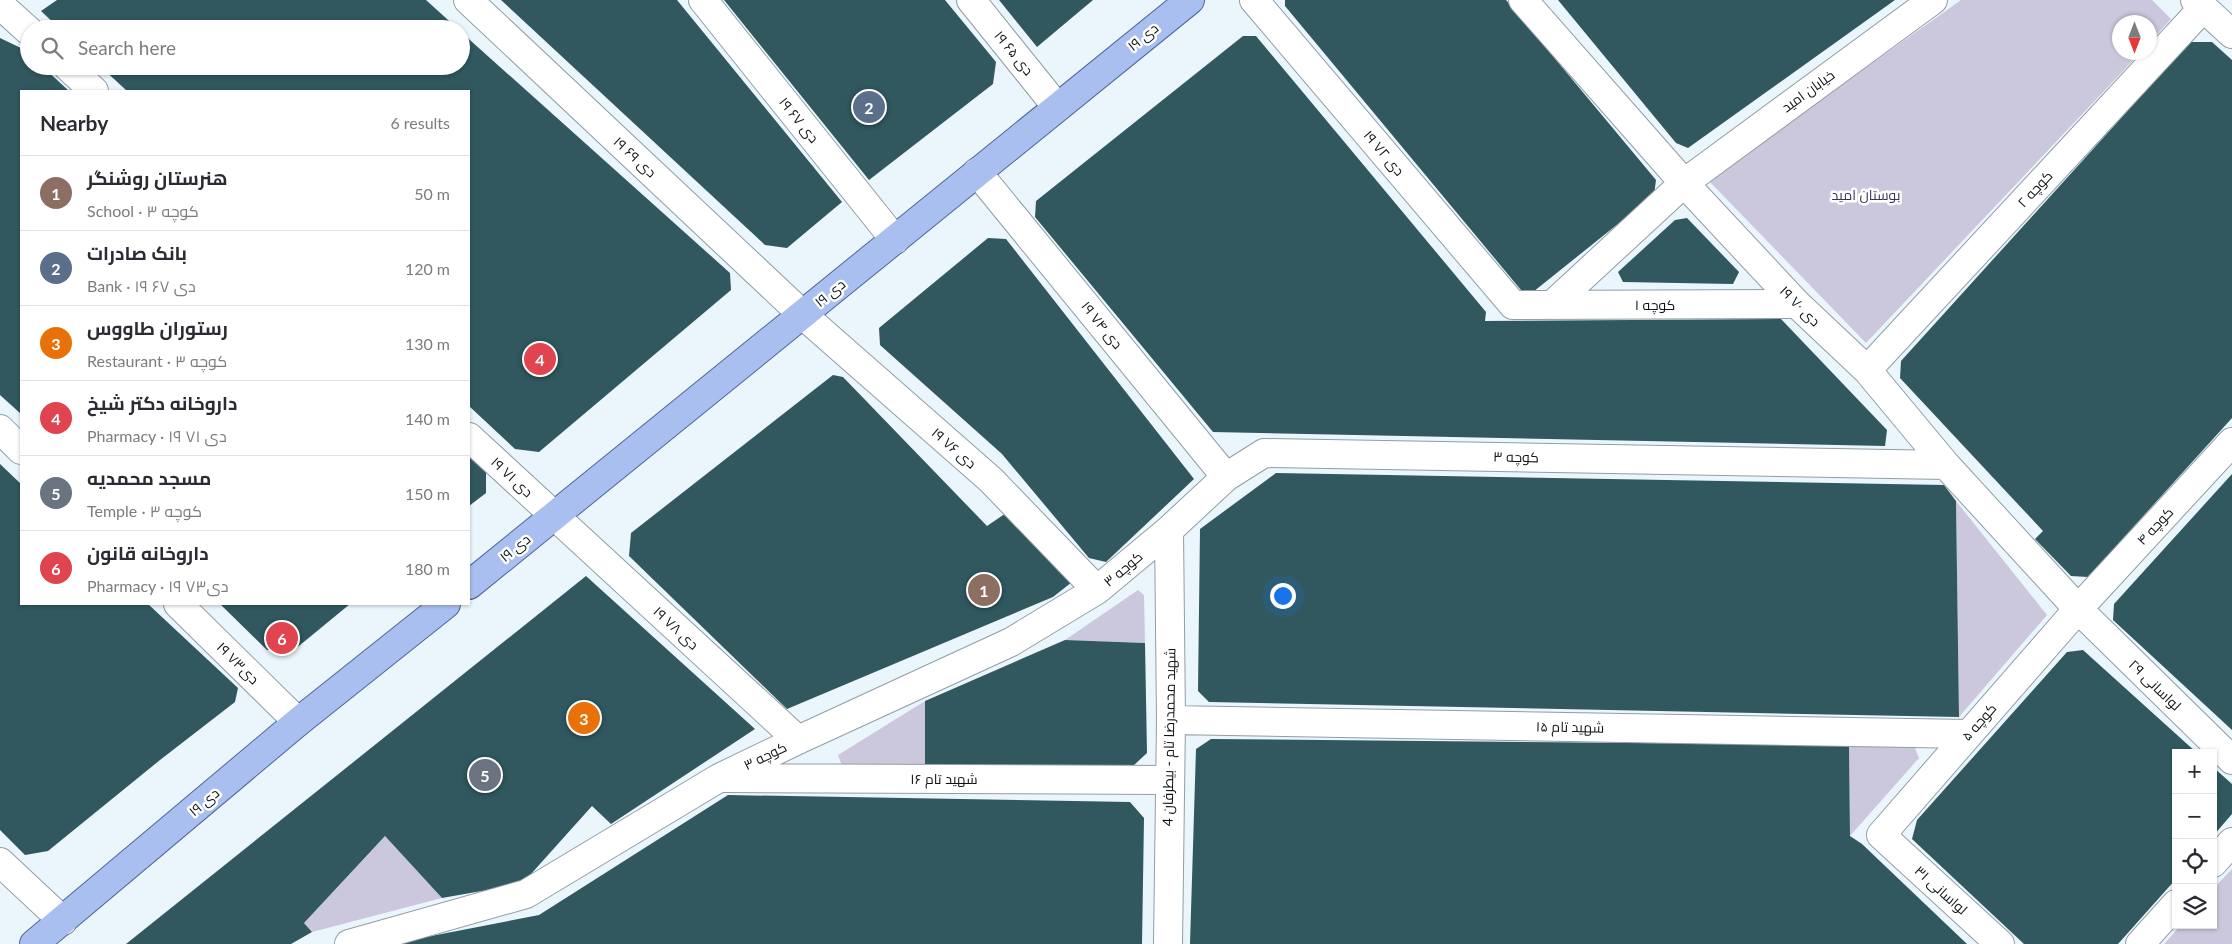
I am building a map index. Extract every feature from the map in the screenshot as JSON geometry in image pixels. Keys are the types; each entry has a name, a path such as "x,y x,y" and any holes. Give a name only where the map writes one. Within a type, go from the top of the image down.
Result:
{"main road":[{"name":"۱۹ دی","path":"470,584 1190,0"},
{"name":"۱۹ دی","path":"34,944 298,722 445,605"}],"street":[{"name":"۱۹ دی ۶۹","path":"468,0 803,315"},
{"name":"۱۹ دی ۶۷","path":"702,0 895,240"},
{"name":"۱۹ دی ۶۵","path":"971,0 1057,107"},
{"name":"۱۹ دی ۷۲","path":"1254,0 1513,305"},
{"name":"۱۹ دی ۷۰","path":"1523,0 1684,183 1797,304 1867,370 1946,464 2078,609"},
{"name":"خیابان امید","path":"1552,305 1684,183 1933,0"},
{"path":"0,4 20,23"},
{"path":"2199,4 2232,34"},
{"name":"کوچه ۲","path":"1867,370 2199,4"},
{"path":"77,75 93,90"},
{"name":"۱۹ دی ۷۴","path":"977,172 1226,477"},
{"name":"کوچه ۱","path":"1513,305 1797,304"},
{"name":"۱۹ دی ۷۶","path":"803,315 991,480 1097,590"},
{"path":"0,429 20,449"},
{"name":"۱۹ دی ۷۱","path":"470,438 555,516"},
{"name":"کوچه ۴","path":"2078,609 2232,442"},
{"name":"کوچه ۳","path":"348,944 526,894 719,778 1011,642 1097,590 1169,530 1226,477 1264,453 1946,464"},
{"name":"۱۹ دی ۷۸","path":"555,516 798,740"},
{"name":"شهید محمدرضا تام - بیطرفان 4","path":"1168,944 1171,720 1169,530"},
{"name":"۱۹ دی۷۳","path":"179,605 298,722"},
{"name":"کوچه ۵","path":"1881,835 2078,609"},
{"name":"لواسانی ۲۹","path":"2078,609 2232,760"},
{"name":"شهید تام ۱۵","path":"1171,720 1969,734"},
{"name":"شهید تام ۱۶","path":"719,778 1169,780"},
{"name":"لواسانی ۳۱","path":"1881,835 2000,944"},
{"path":"2217,859 2232,842"},
{"path":"0,862 63,921"},
{"path":"2140,944 2172,908"}],"green space":[{"name":"بوستان امید","path":"1961,0 2152,0 2171,19 2157,34 2157,15 2112,15 2112,60 2133,60 1866,343 1708,180"},
{"path":"1956,501 2047,615 1959,717"},
{"path":"1138,590 1144,595 1145,643 1065,640"},
{"path":"925,701 925,766 842,766 838,755"},
{"path":"1849,745 1914,746 1919,758 1850,836"},
{"path":"385,836 442,898 312,932 304,923"},
{"path":"2232,869 2232,944 2164,944 2177,929 2217,929 2217,885"}],"building":[{"path":"57,0 426,0 448,20 50,20 41,11"},
{"path":"501,0 677,0 842,202 787,248 765,245"},
{"path":"724,0 945,0 996,62 993,84 869,180"},
{"path":"999,0 1093,0 1037,47"},
{"path":"1285,0 1506,0 1656,180 1654,195 1533,292 1521,290 1285,6"},
{"path":"1558,0 1895,0 1688,148 1676,143"},
{"path":"1243,36 1256,36 1486,312 1485,321 1781,319 1887,430 1885,446 1213,432 1035,217 1036,201"},
{"path":"0,38 20,48 20,75 52,75 68,90 20,90 20,413 0,395"},
{"path":"470,40 730,273 731,290 539,452 515,449 470,407 470,90 126,90 110,75 470,75"},
{"path":"2190,42 2212,42 2232,60 2232,418 2088,577 2071,576 2035,539 2043,531 1900,378 1901,361"},
{"path":"1687,218 1739,272 1733,284 1623,282 1618,272 1675,220"},
{"path":"988,238 1006,239 1194,479 1106,562 1089,558 1002,454 880,345 879,328"},
{"path":"833,375 843,377 987,526 1012,509 1072,582 1053,597 787,709 629,556 631,533"},
{"path":"470,458 486,472 486,493 470,505"},
{"path":"0,464 20,483 20,605 149,605 238,688 235,702 48,851 25,855 0,830"},
{"path":"1276,473 1944,485 1956,501 1959,717 1209,702 1198,691 1200,529"},
{"path":"2232,474 2232,730 2113,620 2114,604"},
{"path":"586,576 755,729 611,824 592,806 522,884 442,898 385,836 304,923 312,932 291,944 126,944"},
{"path":"221,605 349,605 294,650 267,650"},
{"path":"1065,640 1145,643 1147,753 1133,766 925,766 925,701"},
{"path":"2083,650 2193,749 2172,749 2172,883 2118,944 2024,944 1912,839 1917,820 2067,652"},
{"path":"1211,739 1849,745 1850,836 1862,844 1967,944 1190,944 1196,749"},
{"path":"2217,771 2232,784 2232,814 2217,831"},
{"path":"728,795 1130,802 1144,818 1142,944 390,944 539,915"}],"place":[{"name":"بانک صادرات","path":"869,107"},
{"name":"داروخانه دکتر شیخ","path":"540,359"},
{"name":"هنرستان روشنگر","path":"984,590"},
{"name":"داروخانه قانون","path":"282,638"},
{"name":"رستوران طاووس","path":"584,718"},
{"name":"مسجد محمدیه","path":"485,775"}]}
